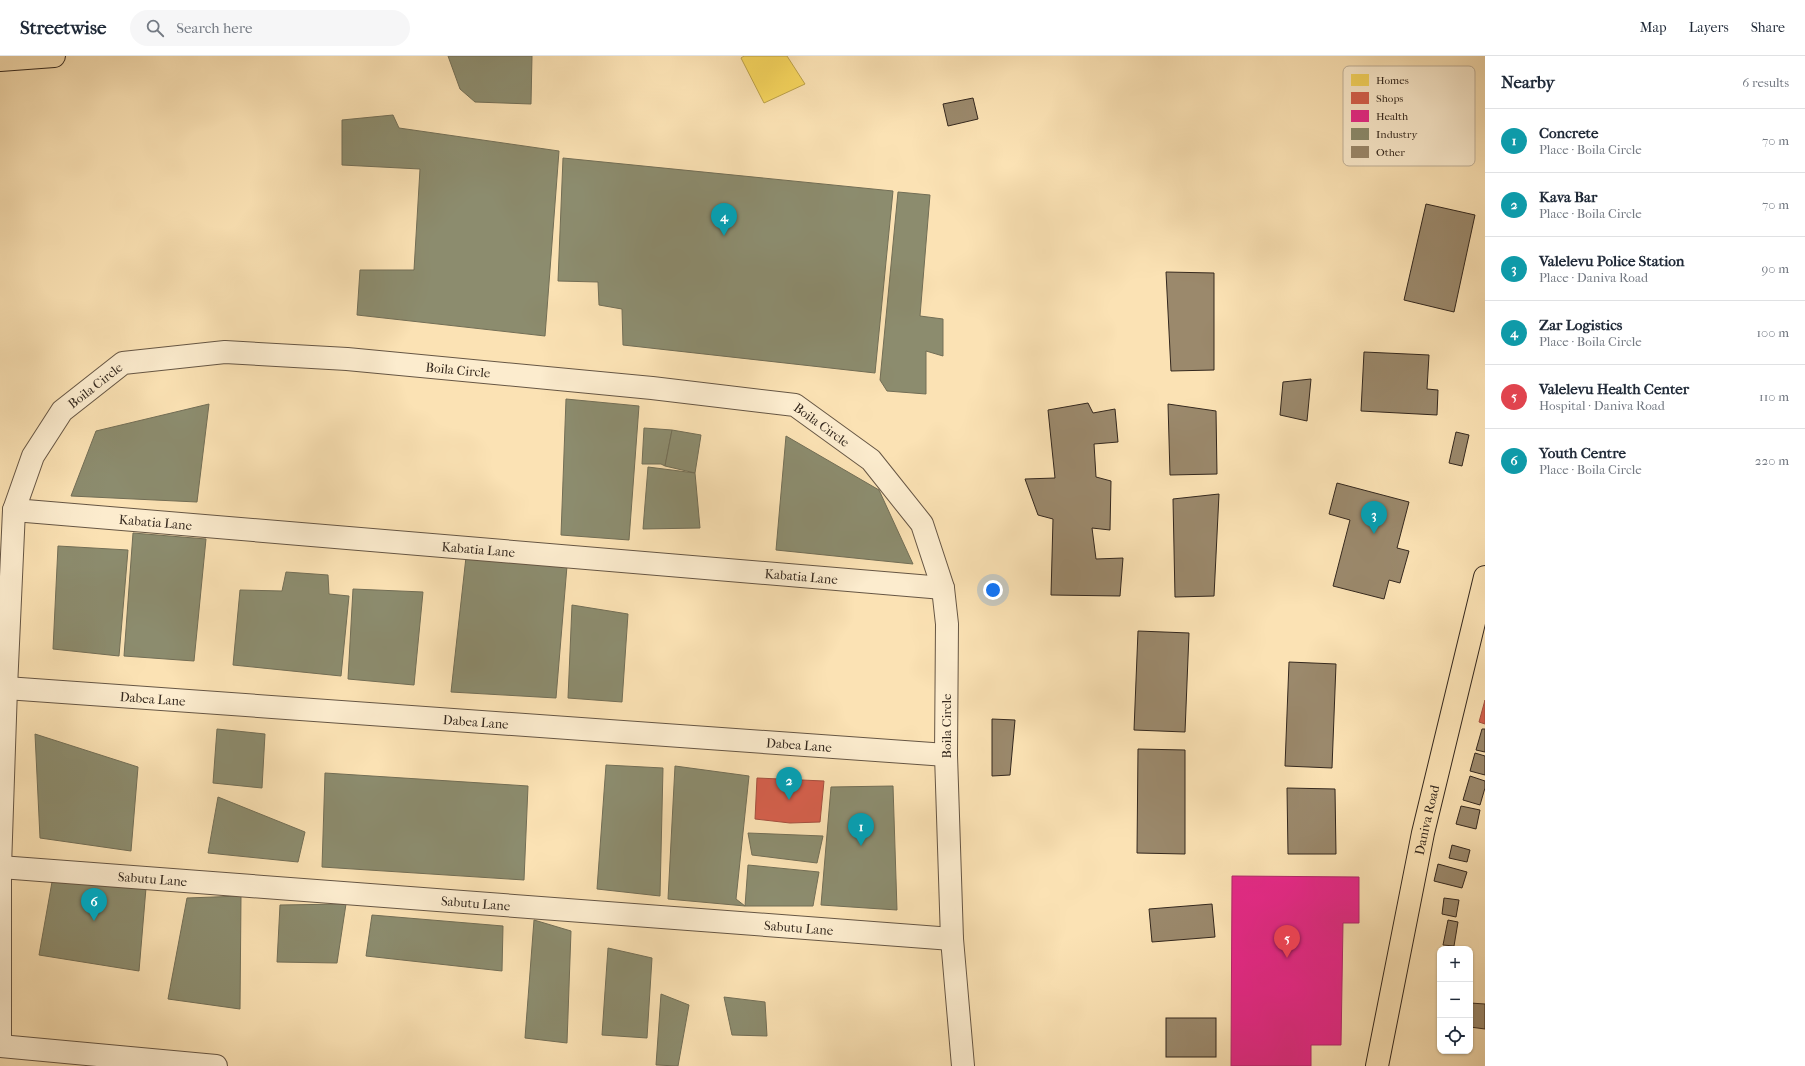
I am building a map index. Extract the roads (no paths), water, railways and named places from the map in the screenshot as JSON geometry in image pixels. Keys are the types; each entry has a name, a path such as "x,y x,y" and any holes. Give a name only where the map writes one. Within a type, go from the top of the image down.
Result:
{"main road":[{"path":"0,60 54,56"},
{"name":"Daniva Road","path":"1377,1066 1423,833 1485,577"}],"street":[{"name":"Boila Circle","path":"0,1046 0,867 14,510 33,456 62,411 123,363 225,352 347,359 644,387 795,405 871,460 922,524 943,588 947,624 946,755 952,939 963,1066"},
{"name":"Kabatia Lane","path":"14,510 943,588"},
{"name":"Dabea Lane","path":"6,688 946,755"},
{"name":"Sabutu Lane","path":"0,867 952,939"},
{"path":"0,1046 216,1066"}],"place":[{"name":"Zar Logistics","path":"724,236"},
{"name":"Valelevu Police Station","path":"1374,534"},
{"name":"Kava Bar","path":"789,800"},
{"name":"Concrete","path":"861,846"},
{"name":"Youth Centre","path":"94,921"},
{"name":"Valelevu Health Center","path":"1287,958"}]}
